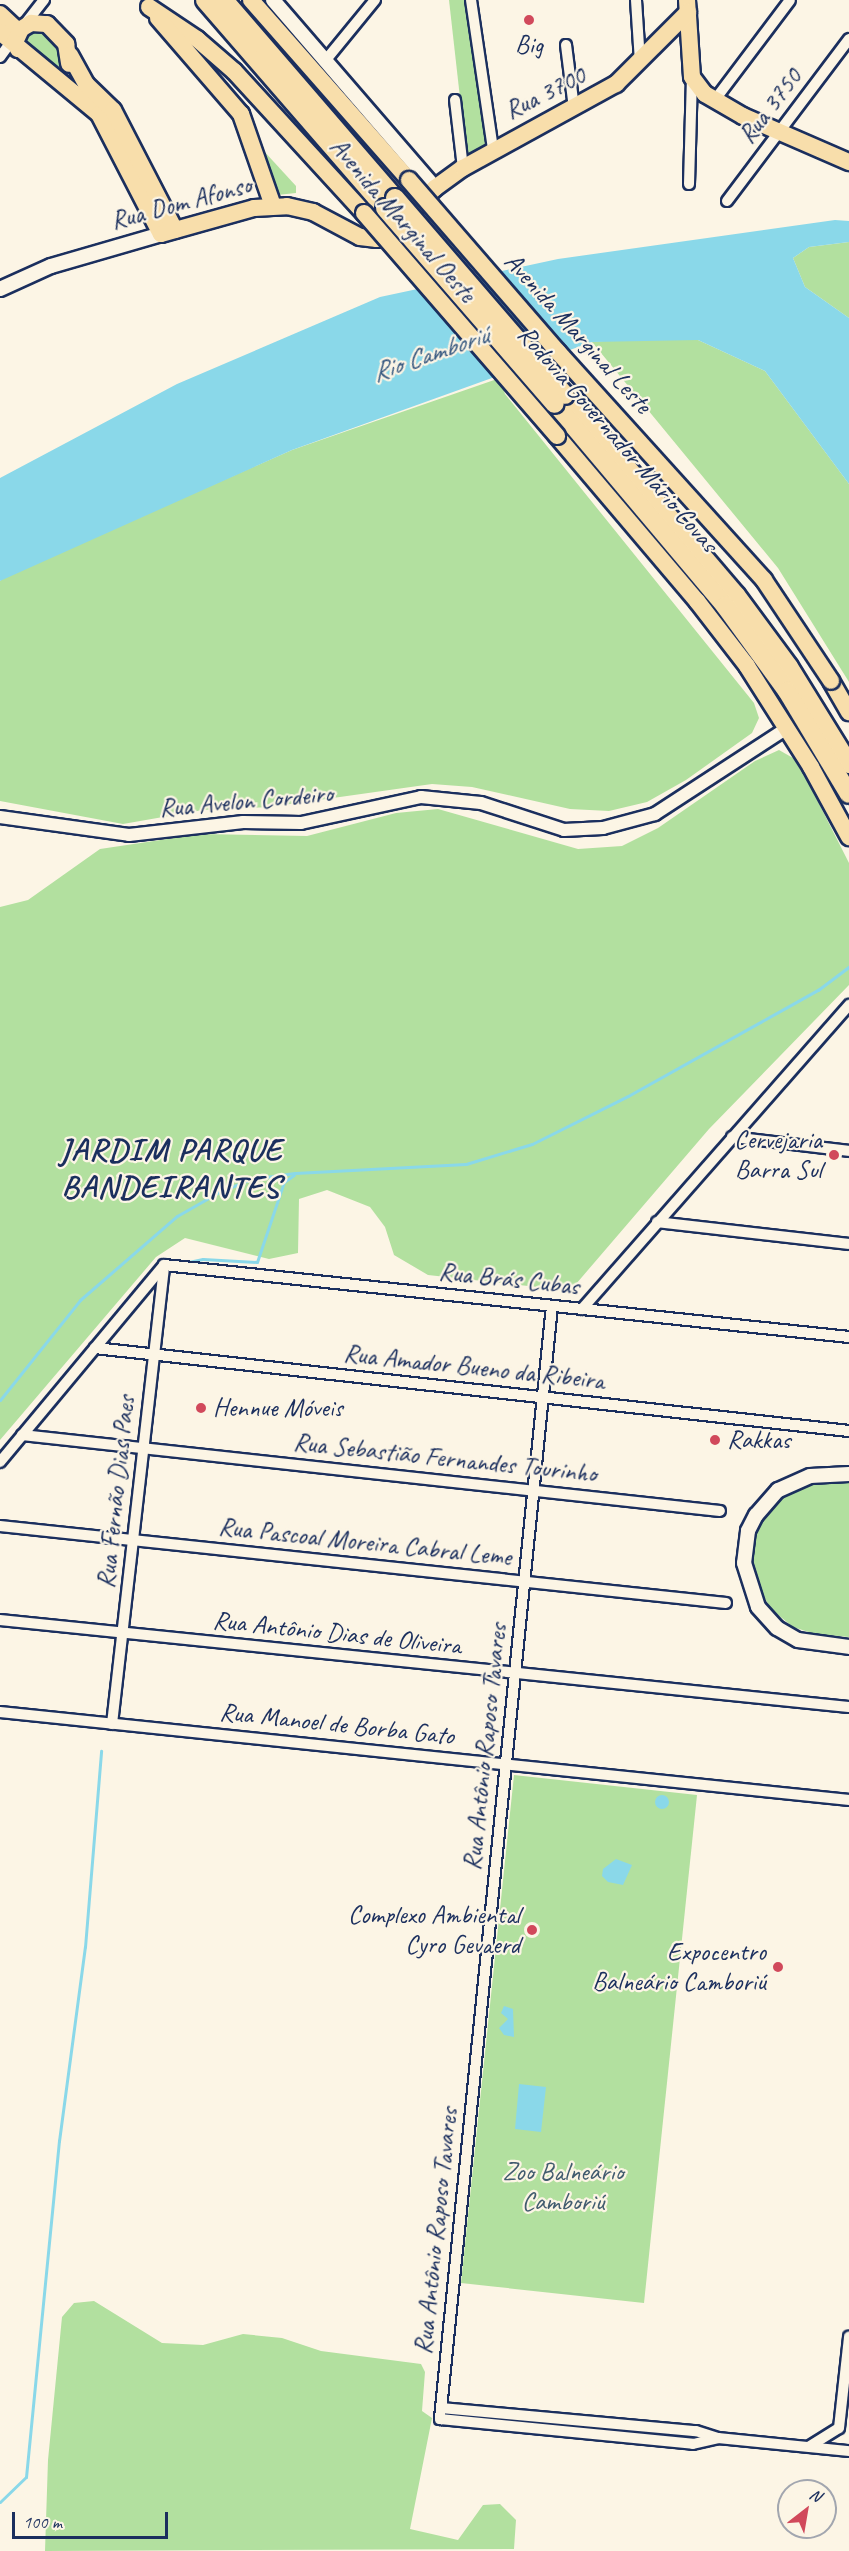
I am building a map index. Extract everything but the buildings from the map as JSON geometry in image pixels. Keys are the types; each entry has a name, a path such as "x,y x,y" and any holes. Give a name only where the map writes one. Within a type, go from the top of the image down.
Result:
{"highway":[{"name":"Rodovia Governador Mário Covas","path":"205,0 390,203"},
{"name":"Rodovia Governador Mário Covas","path":"224,0 390,203 560,400 736,595 789,667 849,764"},
{"name":"Rodovia Governador Mário Covas","path":"560,400 725,606 787,691 849,794"}],"main road":[{"name":"Avenida Marginal Leste","path":"251,0 558,352 764,580 849,712"},
{"path":"275,1 435,188"},
{"name":"Avenida Marginal Oeste","path":"146,4 241,114 273,206"},
{"name":"Avenida Marginal Oeste","path":"146,4 197,39 234,71 364,213 697,601 787,728 849,837"},
{"path":"691,4 692,77 714,100 779,132 849,162"},
{"name":"Rua 3700","path":"404,219 435,188 463,168 493,149 616,84 640,62 691,4"},
{"path":"0,14 14,37 105,122 168,232"},
{"path":"14,37 31,23 46,24 59,33 86,84 113,110 168,232"},
{"path":"54,74 69,66 70,55"},
{"name":"Rua Dom Afonso","path":"0,289 51,266 168,232 273,206 313,212 368,239 386,237 404,219"},
{"path":"849,1474 810,1476 778,1490 756,1515 748,1531 744,1563 754,1600 777,1628 798,1640 849,1647"}],"street":[{"path":"0,57 44,0"},
{"path":"325,61 375,0"},
{"path":"471,0 493,149"},
{"path":"636,0 640,62"},
{"path":"714,100 790,0"},
{"name":"Rua 3750","path":"728,201 849,39"},
{"path":"566,45 574,108"},
{"path":"688,184 692,77"},
{"path":"455,100 463,168"},
{"name":"Rua Avelon Cordeiro","path":"0,816 129,835 243,822 300,824 421,797 481,803 564,830 603,828 656,814 787,728"},
{"path":"582,1309 849,1005"},
{"path":"732,1137 849,1151"},
{"path":"657,1222 849,1244"},
{"path":"0,1462 164,1265"},
{"name":"Rua Brás Cubas","path":"164,1265 849,1337"},
{"name":"Rua Fernão Dias Paes","path":"112,1724 164,1265"},
{"name":"Rua Antônio Raposo Tavares","path":"552,1306 440,2413 696,2431 718,2438 809,2447"},
{"name":"Rua Amador Bueno da Ribeira","path":"95,1348 849,1431"},
{"name":"Rua Sebastião Fernandes Tourinho","path":"22,1435 720,1510"},
{"name":"Rua Pascoal Moreira Cabral Leme","path":"0,1526 726,1603"},
{"name":"Rua Antônio Dias de Oliveira","path":"0,1620 849,1707"},
{"name":"Rua Manoel de Borba Gato","path":"0,1712 849,1800"},
{"path":"809,2447 839,2428 849,2337"},
{"path":"809,2447 849,2451"}],"green space":[{"path":"449,0 466,0 488,147 467,160"},
{"path":"31,30 54,34 64,63 61,66 55,68 26,44"},
{"path":"262,149 296,186 296,193 277,195"},
{"path":"849,242 849,318 805,287 793,258 809,247"},
{"path":"698,340 765,371 849,484 849,682 778,568 592,342"},
{"path":"500,378 505,394 754,703 759,718 752,733 686,780 647,802 609,811 570,809 472,787 432,784 269,807 203,810 123,824 0,801 0,581 6,576 292,450"},
{"path":"779,750 793,758 807,780 849,863 849,985 709,1129 576,1284 569,1289 546,1288 428,1275 394,1255 385,1227 370,1207 327,1190 299,1199 298,1253 269,1259 185,1238 156,1257 0,1440 0,907 28,900 100,849 201,834 307,836 396,813 438,809 578,849 622,846 658,828 755,761"},
{"path":"824,1481 849,1481 849,1637 815,1634 793,1627 772,1610 751,1577 749,1549 764,1515 787,1493"},
{"name":"Zoo Balneário Camboriú","path":"514,1775 697,1795 644,2303 461,2283"},
{"path":"94,2301 162,2343 203,2345 243,2334 282,2338 321,2351 421,2364 425,2372 422,2411 432,2418 410,2529 458,2540 483,2505 500,2504 516,2520 514,2549 45,2551 48,2460 62,2317 74,2303"}],"water":[{"name":"Rio Camboriú","path":"835,220 849,221 849,242 809,247 793,258 805,287 849,318 849,484 765,371 698,340 592,342 292,450 0,581 0,478 177,384 380,297 558,259"},
{"path":"659,1795 665,1795 669,1802 665,1809 659,1809 655,1805 655,1799"},
{"path":"616,1859 632,1865 623,1885 608,1882 602,1876 603,1869"},
{"path":"504,2006 513,2009 514,2037 504,2035 499,2028 508,2019 501,2013"},
{"path":"519,2084 546,2087 541,2132 515,2129"}],"waterway":[{"path":"0,1400 80,1300 177,1216 219,1192 251,1179 295,1173 466,1164 532,1144 628,1096 818,990 849,967"},
{"path":"184,1263 203,1259 257,1262 284,1182 294,1175"},
{"path":"0,2502 26,2477 59,2141 85,1947 101,1751"}],"place":[{"name":"Big","path":"529,20"},
{"name":"Cervejaria Barra Sul","path":"834,1155"},
{"name":"Hennue Móveis","path":"201,1408"},
{"name":"Rakkas","path":"715,1440"},
{"name":"Complexo Ambiental Cyro Gevaerd","path":"532,1930"},
{"name":"Expocentro Balneário Camboriú","path":"778,1967"}],"district":[{"name":"JARDIM PARQUE BANDEIRANTES","path":"171,1170"}]}
